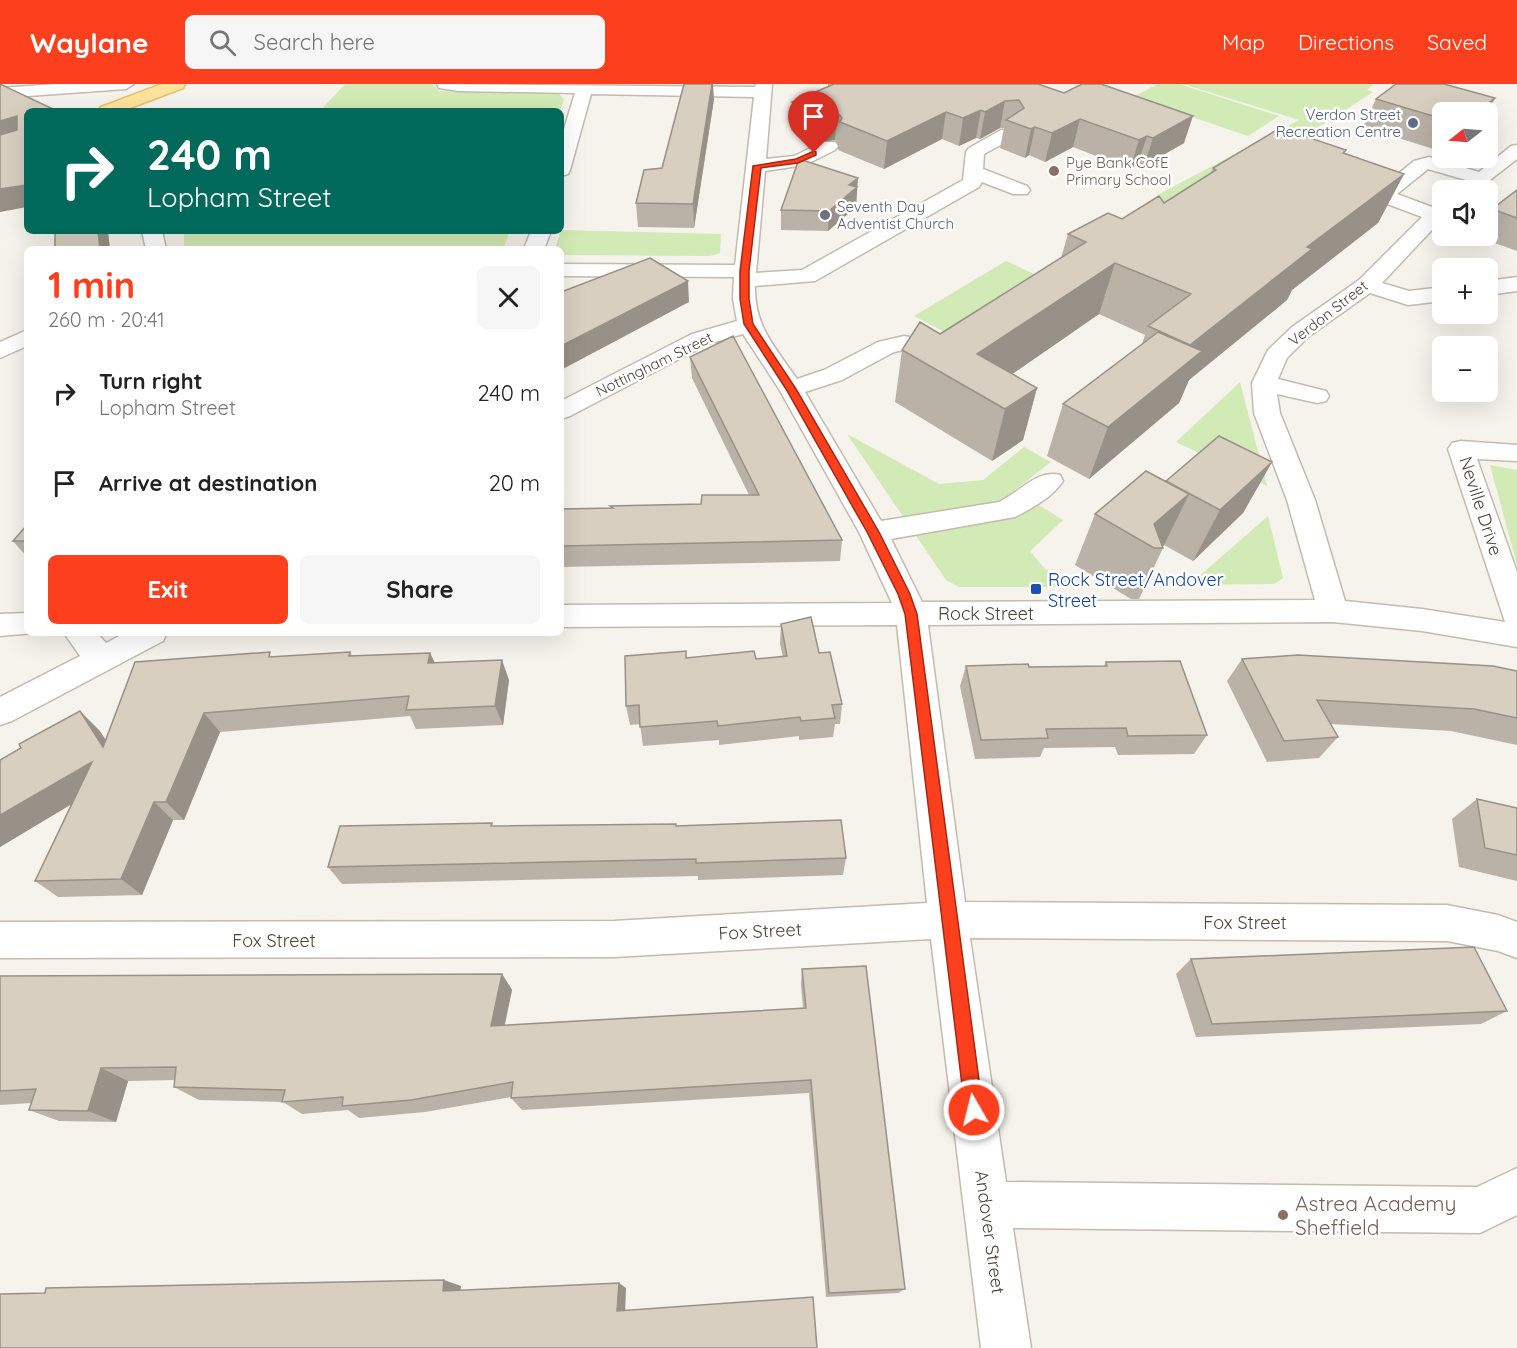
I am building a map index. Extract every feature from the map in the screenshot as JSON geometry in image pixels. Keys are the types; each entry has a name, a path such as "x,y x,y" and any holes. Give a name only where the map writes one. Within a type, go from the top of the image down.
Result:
{"main road":[{"path":"114,108 166,85"}],"street":[{"path":"0,93 126,84"},
{"path":"446,84 459,87 584,90 764,88"},
{"name":"Andover Street","path":"764,88 744,299 749,324 791,389 873,532 904,594 911,614 948,920 1006,1348"},
{"path":"564,160 584,90"},
{"path":"564,270 807,276 948,199 972,183 975,152 1007,134"},
{"path":"757,166 798,161 829,146"},
{"path":"1383,196 1421,165 1429,163 1482,179 1517,150"},
{"path":"974,172 1020,190"},
{"path":"1331,177 1383,196 1432,209"},
{"name":"Verdon Street","path":"1333,611 1301,500 1267,413 1264,383 1276,355 1300,332 1367,285 1432,218"},
{"path":"1498,287 1517,284"},
{"path":"1367,285 1408,298 1432,295"},
{"name":"Nottingham Street","path":"564,409 700,339 749,324"},
{"path":"0,351 24,339"},
{"path":"791,389 832,375 886,347 904,343 927,347"},
{"path":"1264,383 1317,396"},
{"name":"Neville Drive","path":"1517,453 1461,449 1517,615"},
{"path":"873,532 1005,510 1022,502 1050,481"},
{"name":"Rock Street","path":"564,616 1333,611 1422,620 1517,635"},
{"path":"0,625 24,624"},
{"path":"82,636 101,659"},
{"path":"0,712 146,636"},
{"name":"Fox Street","path":"0,940 614,939 948,920 1447,924 1498,933 1517,940"},
{"path":"987,1205 1480,1210 1517,1191"}],"green space":[{"path":"345,84 432,84 439,91 559,94 564,99 561,108 323,108"},
{"path":"1158,84 1179,84 1279,116 1248,136 1133,97"},
{"path":"1183,84 1370,84 1373,85 1367,90 1373,92 1135,246 1118,223 1163,192 1299,120"},
{"path":"564,230 721,234 720,253 710,256 564,255 564,246 556,246 560,234 564,234"},
{"path":"184,234 509,234 504,246 184,246"},
{"path":"1006,261 1062,287 971,346 914,316"},
{"path":"1240,382 1267,486 1176,442"},
{"path":"847,434 939,484 983,480 1024,447 1051,462 1015,490 1063,520 1030,551 1044,568 1079,587 959,587 946,580"},
{"path":"1490,465 1517,470 1517,565"},
{"path":"1268,516 1283,578 1274,584 1189,585"}],"building":[{"path":"0,84 51,108 24,108 24,185 0,189 0,135 17,130 17,116 0,121"},
{"path":"684,84 712,84 693,204 636,203 644,170 662,168"},
{"path":"834,84 1038,84 1064,93 1082,84 1101,84 1193,116 1153,138 1147,136 1139,140 1080,119 1052,133 1035,127 1031,129 1006,120 1024,108 1019,100 1005,101 985,112 981,110 963,118 946,112 887,141 840,122 842,118 837,112 820,114 792,102"},
{"path":"1396,84 1444,84 1495,98 1490,102 1432,102 1432,116 1376,99"},
{"path":"1280,128 1346,150 1343,153 1404,174 1307,247 1312,249 1190,345 1148,326 1191,294 1115,263 977,354 1037,388 1005,409 902,350 920,322 940,334 1086,242 1068,234 1108,213 1122,219 1159,196 1164,203 1216,170 1213,168"},
{"path":"799,159 858,178 849,185 857,187 829,211 781,210"},
{"path":"1517,190 1517,218 1498,211 1498,204"},
{"path":"55,234 98,234 100,246 55,246"},
{"path":"650,258 688,281 564,344 564,291"},
{"path":"1158,332 1202,351 1108,427 1063,404"},
{"path":"733,336 842,540 564,546 564,509 701,504 702,495 759,495 690,357"},
{"path":"1219,436 1272,462 1220,510 1166,481"},
{"path":"1146,471 1189,494 1154,524 1163,548 1154,548 1095,514"},
{"path":"24,528 24,541 13,541"},
{"path":"811,617 819,653 830,652 842,704 832,705 835,718 801,721 800,717 718,726 717,721 640,727 639,705 626,706 625,656 686,651 686,658 754,651 756,659 787,656 781,624"},
{"path":"270,652 269,657 350,652 349,656 430,653 428,663 502,660 495,706 406,710 409,696 204,713 166,802 154,802 121,879 35,881 92,762 0,815 0,760 21,748 19,744 80,711 103,747 135,662"},
{"path":"1298,655 1493,666 1517,671 1517,718 1474,709 1317,700 1338,737 1284,741 1242,659"},
{"path":"1180,661 1207,735 1128,736 1126,728 1046,729 1048,738 981,740 966,666 1028,664 1029,667 1107,666 1106,662"},
{"path":"1477,799 1517,808 1517,855 1485,848"},
{"path":"841,820 846,858 696,863 696,859 328,867 340,826 492,823 491,826 676,824 676,826"},
{"path":"1474,947 1507,1011 1212,1024 1191,959"},
{"path":"866,966 905,1289 829,1293 811,1080 511,1098 513,1082 411,1100 342,1106 343,1097 282,1102 285,1090 174,1087 176,1067 101,1068 88,1111 29,1110 36,1089 0,1091 0,976 502,974 491,1026 806,1008 802,969"},
{"path":"444,1280 443,1291 619,1283 617,1311 813,1297 817,1348 0,1348 0,1294 45,1293 46,1288"}],"place":[{"name":"Verdon Street Recreation Centre","path":"1413,123"},
{"name":"Pye Bank CofE Primary School","path":"1054,171"},
{"name":"Seventh Day Adventist Church","path":"825,215"},
{"name":"Rock Street/Andover Street","path":"1036,589"},
{"name":"Astrea Academy Sheffield","path":"1283,1215"}],"route":[{"path":"814,153 798,161 757,166 744,299 749,324 791,389 873,532 904,594 911,614 948,920 974,1110"}]}
